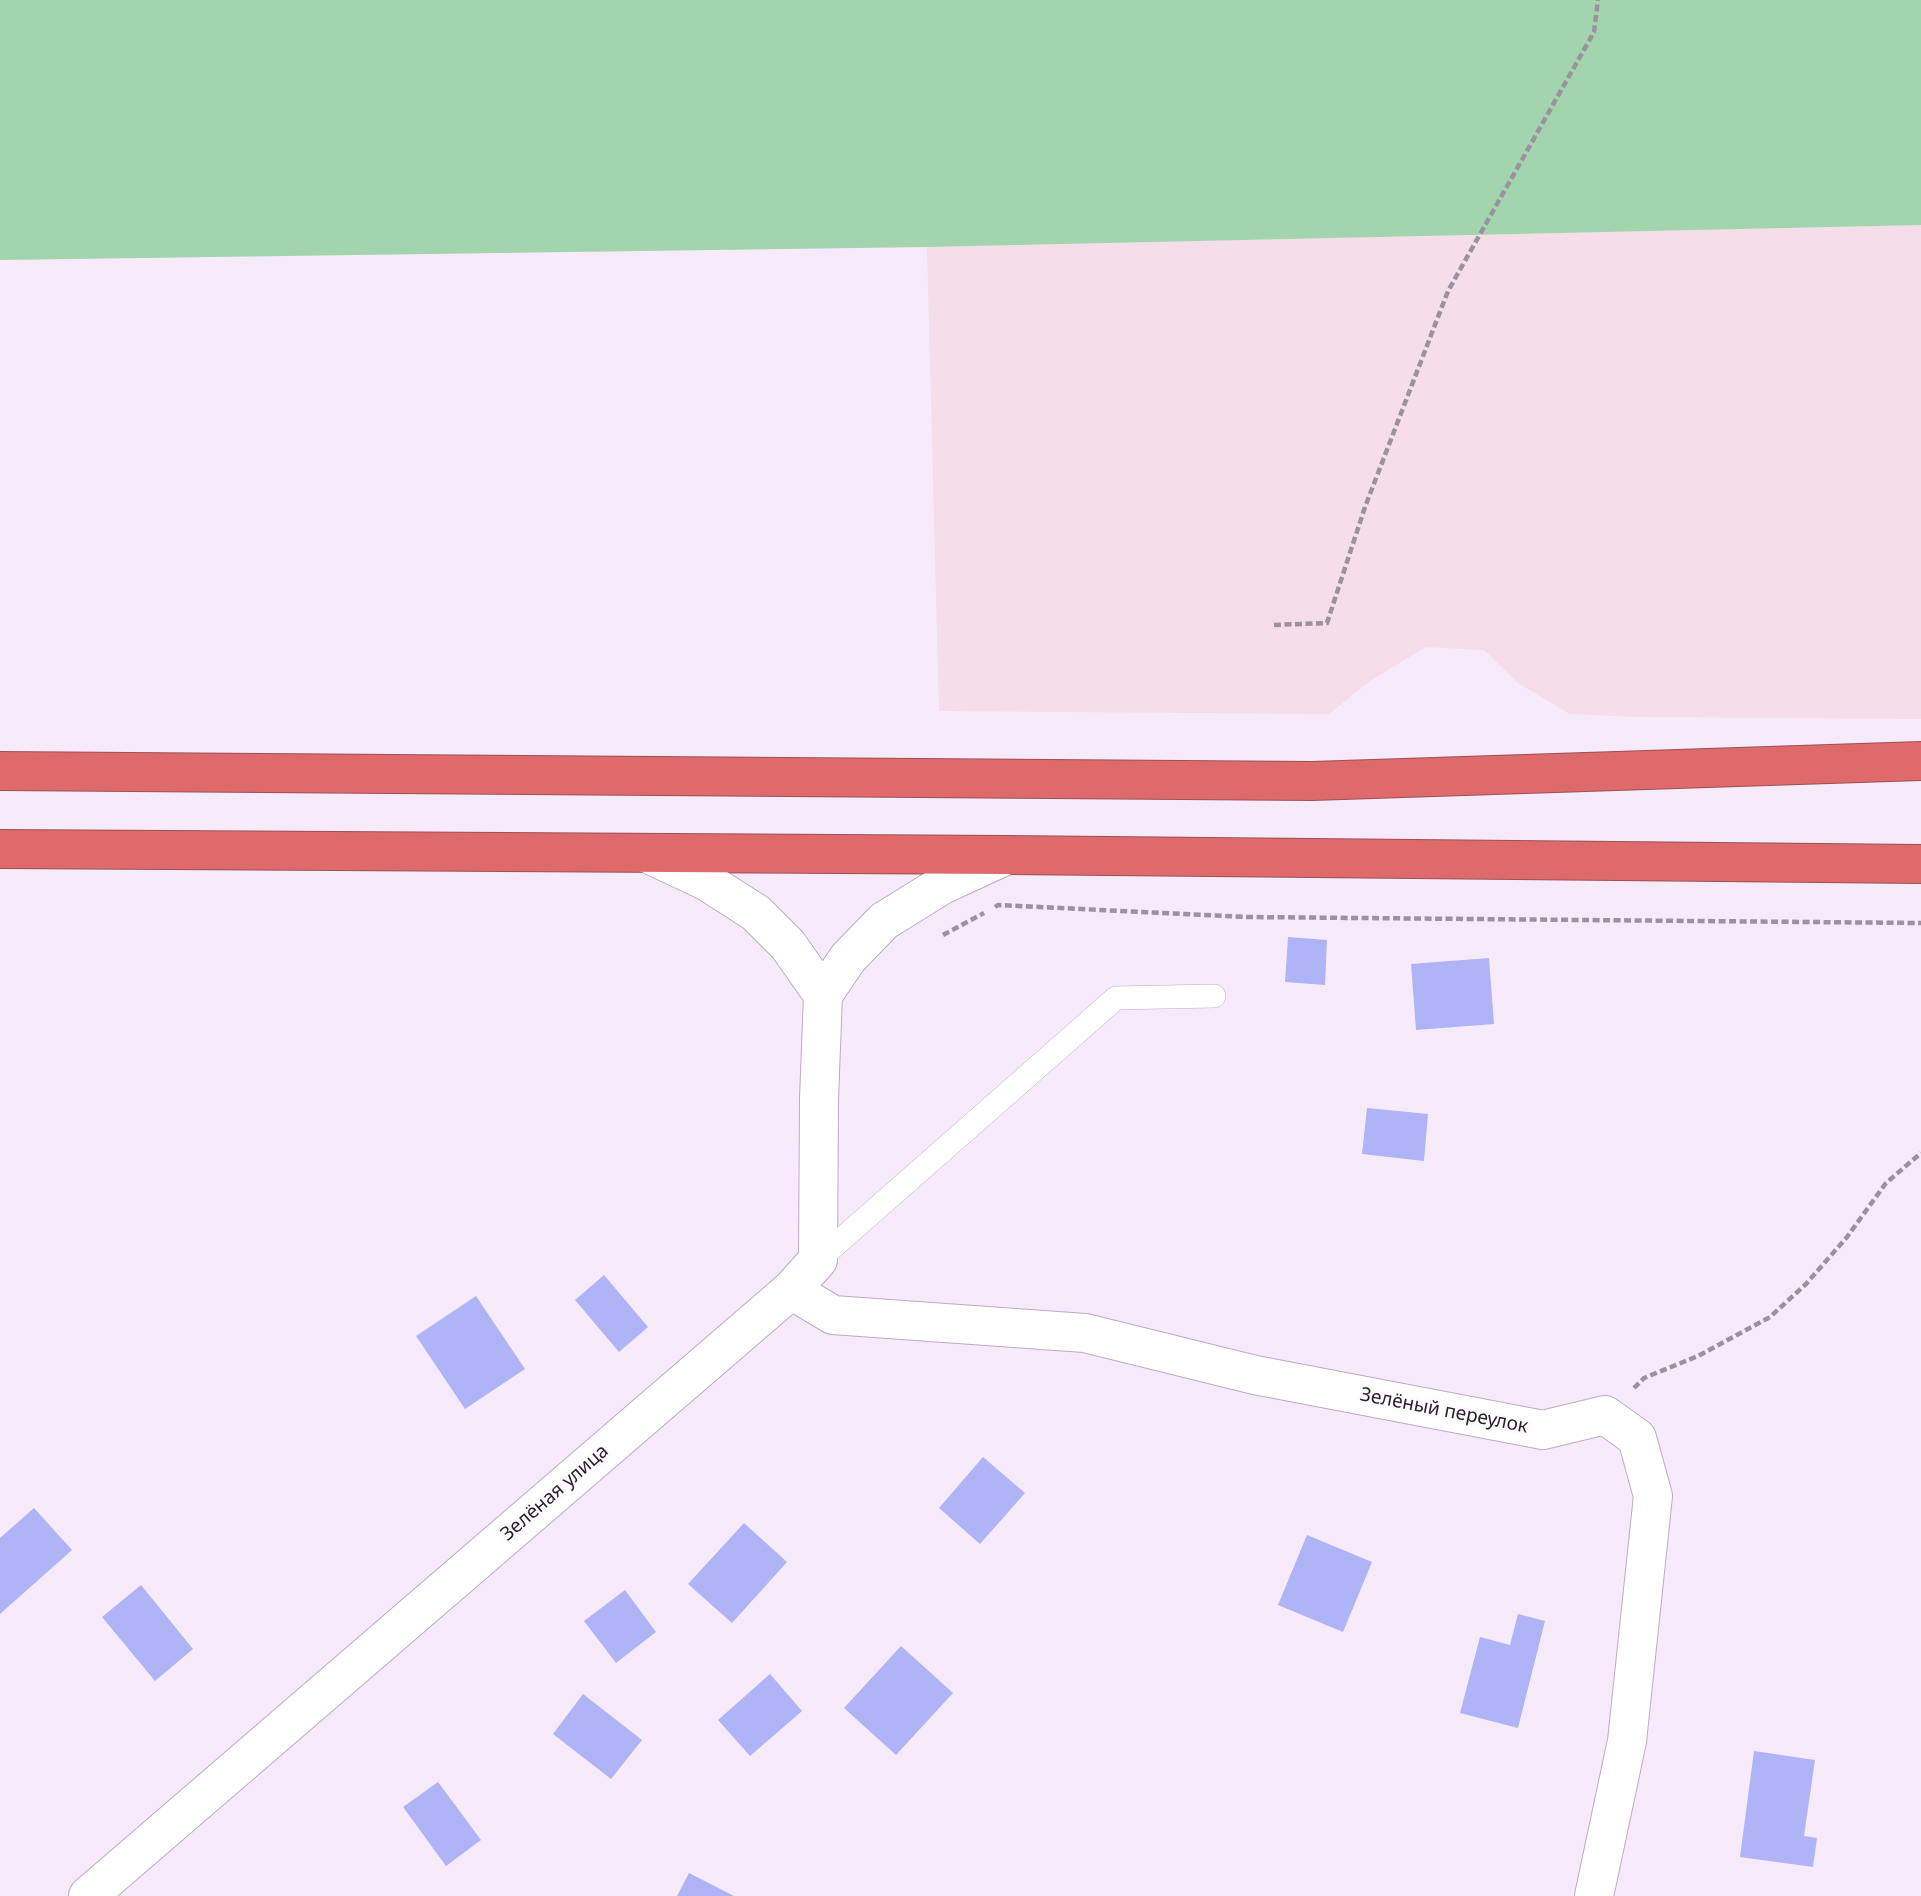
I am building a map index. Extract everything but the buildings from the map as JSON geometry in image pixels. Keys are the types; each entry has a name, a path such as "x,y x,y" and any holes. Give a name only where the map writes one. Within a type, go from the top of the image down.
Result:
{"highway":[{"path":"0,771 1312,781 1921,761"},
{"path":"0,849 1921,864"}],"street":[{"path":"646,853 706,881 756,913 788,945 823,995"},
{"path":"818,1260 823,995 848,958 884,921 942,885 1007,855"},
{"name":"Зелёная улица","path":"88,1896 790,1290 818,1260"},
{"name":"Зелёный переулок","path":"790,1290 833,1315 1085,1333 1255,1375 1543,1430 1605,1415"},
{"path":"1594,1896 1627,1741 1653,1496 1637,1438 1605,1415"}],"lane":[{"path":"818,1260 1116,998 1214,996"}],"path":[{"path":"1274,625 1327,623 1365,507 1448,291 1594,32 1598,0"},
{"path":"937,938 998,905 1247,917 1921,923"},
{"path":"1605,1415 1644,1378 1698,1356 1770,1317 1806,1284 1847,1237 1886,1183 1921,1153"}],"shaded area":[{"path":"1921,225 1921,719 1570,714 1518,683 1484,650 1426,647 1370,681 1329,714 939,711 927,247"}],"green space":[{"path":"0,0 1921,0 1921,225 927,247 0,260"}]}
